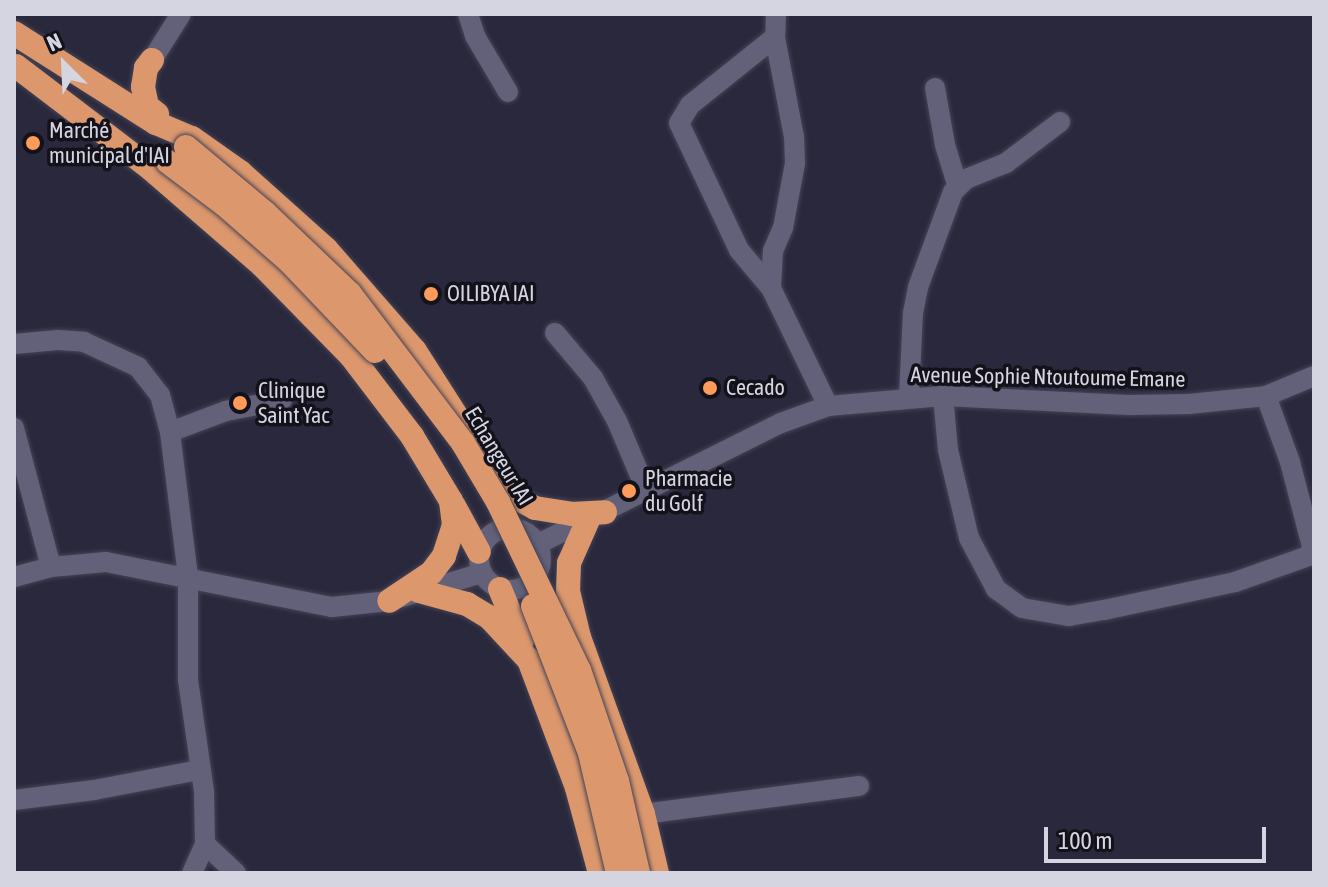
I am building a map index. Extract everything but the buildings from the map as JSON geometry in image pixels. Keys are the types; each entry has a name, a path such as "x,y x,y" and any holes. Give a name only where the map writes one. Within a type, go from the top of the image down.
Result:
{"highway":[{"path":"14,33 152,114 182,149"},
{"path":"152,60 143,78 152,114"},
{"path":"15,66 182,149 281,207 368,295 415,351 487,464 579,637 643,814 657,873"},
{"path":"15,66 151,169 304,305 384,398 451,501 529,660 577,788 600,873"},
{"name":"Echangeur IAI","path":"182,149 224,204 315,285 371,346 463,471 486,508 564,680 590,753 618,873"},
{"name":"Echangeur IAI","path":"182,149 265,213 350,294 463,443 498,502 574,658 610,758 638,873"},
{"path":"487,464 520,500 535,508 596,516"},
{"path":"389,601 418,584 444,556 454,525 451,501"},
{"path":"579,637 567,575 573,548 596,516"},
{"path":"427,588 467,604 489,617 529,660"}],"street":[{"path":"152,60 181,14"},
{"path":"468,14 475,36 508,92"},
{"path":"771,288 773,251 783,228 795,163 794,137 775,37 776,14"},
{"path":"775,37 690,105 679,123 739,250 771,288 828,406"},
{"path":"909,397 913,313 918,287 957,184 935,88"},
{"path":"957,184 1006,163 1060,122"},
{"path":"555,333 593,378 617,421 647,492"},
{"path":"14,344 58,340 84,342 126,359 148,376 160,395 170,432 188,576 188,680 204,791 205,844 192,873"},
{"name":"Avenue Sophie Ntoutoume Emane","path":"533,546 781,423 828,406 943,396 1129,405 1217,403 1266,396 1314,376"},
{"path":"943,396 950,465 969,538 996,589 1022,608 1069,616 1235,582 1314,554 1290,462 1266,396"},
{"path":"170,432 226,411 282,400"},
{"path":"14,428 51,567"},
{"path":"14,577 51,567 106,562 332,607 389,601 487,571 517,589 528,584 533,546 505,528 494,532 487,571"},
{"path":"14,800 94,790 199,770"},
{"path":"643,814 859,786"},
{"path":"205,844 236,873"}],"place":[{"name":"Marché municipal d'IAI","path":"33,143"},
{"name":"OILIBYA IAI","path":"431,294"},
{"name":"Cecado","path":"710,388"},
{"name":"Clinique Saint Yac","path":"240,403"},
{"name":"Pharmacie du Golf","path":"629,491"}]}
